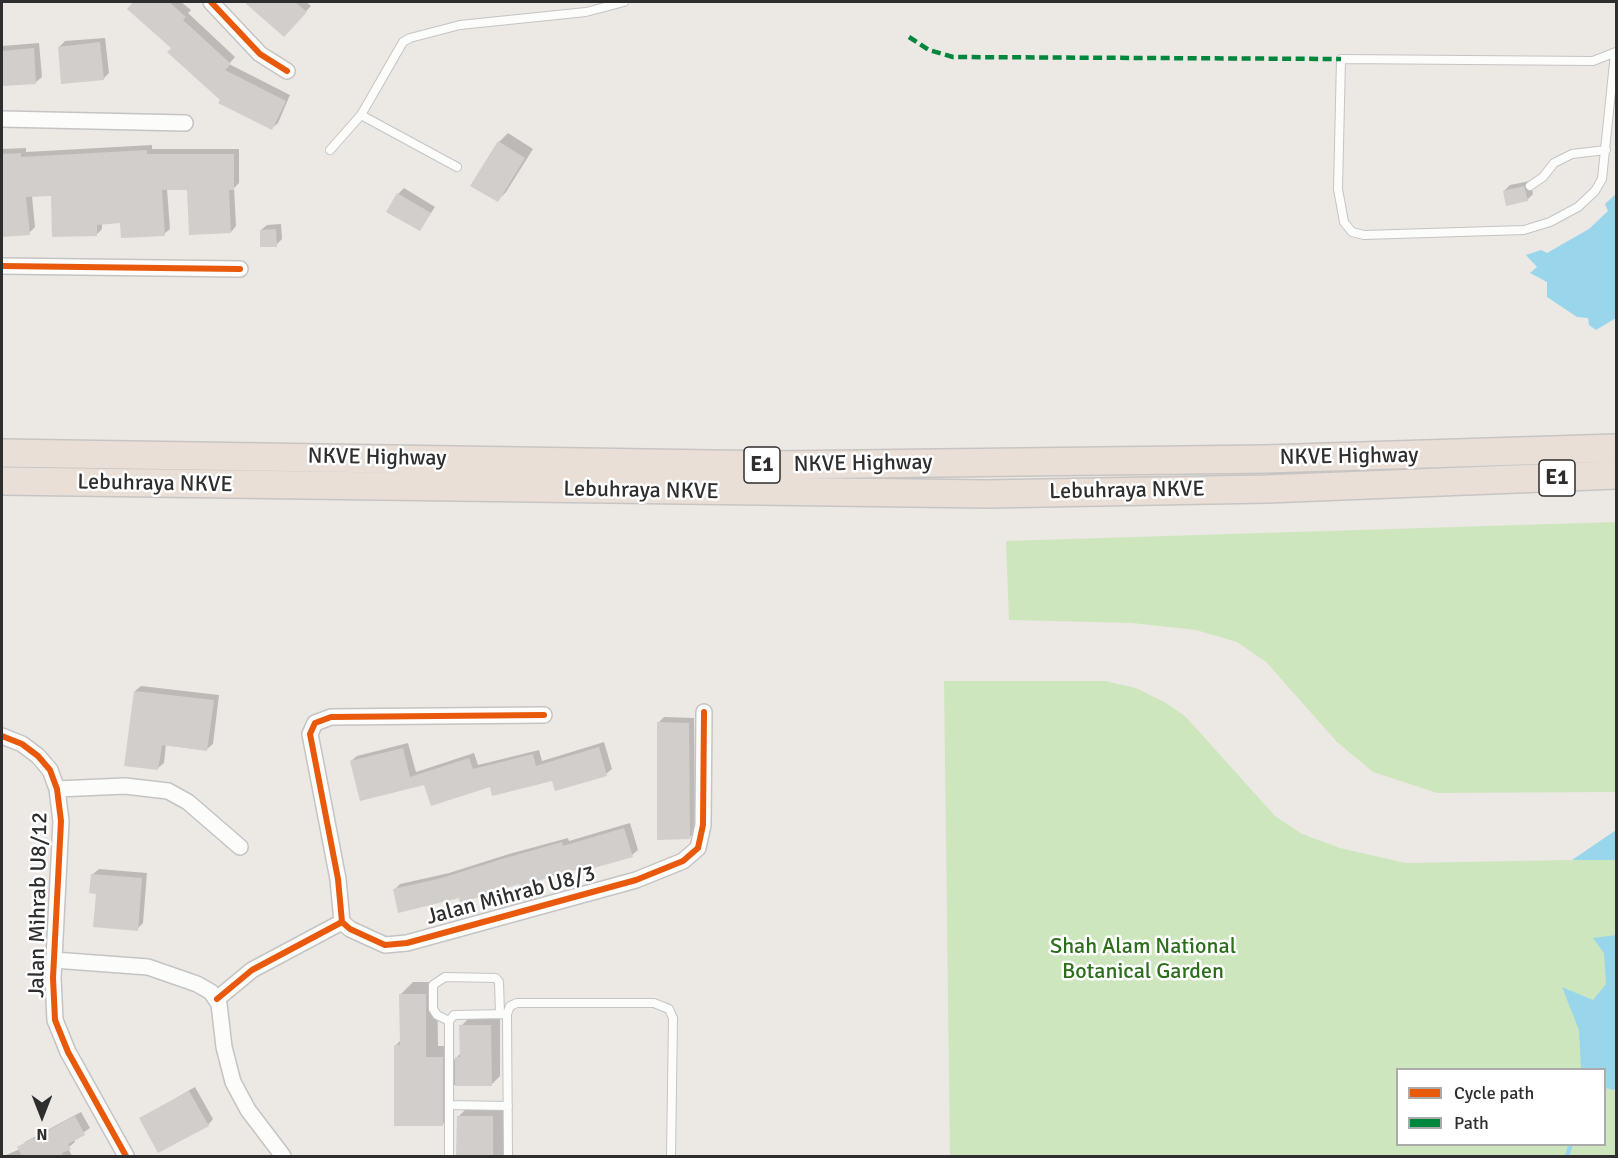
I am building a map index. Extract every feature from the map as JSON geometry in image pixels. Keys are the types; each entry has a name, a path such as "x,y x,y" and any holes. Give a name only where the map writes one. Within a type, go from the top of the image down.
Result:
{"highway":[{"name":"NKVE Highway","path":"2,453 777,465 1265,459 1522,453 1617,448"},
{"name":"Lebuhraya NKVE","path":"2,481 987,494 1497,482 1617,475"}],"street":[{"path":"211,2 260,54 288,70"},
{"path":"2,119 185,123"},
{"path":"2,266 240,269"},
{"name":"Jalan Mihrab U8/3","path":"342,922 350,929 385,945 407,943 636,880 683,861 698,848 703,825 704,712"},
{"path":"217,999 252,970 342,922 338,879 310,734 315,723 331,717 544,715"},
{"name":"Jalan Mihrab U8/12","path":"2,736 22,744 38,756 50,770 57,789 61,829 54,1004 60,1036 126,1156"},
{"path":"57,789 125,786 168,791 188,802 240,847"},
{"path":"54,960 148,967 197,984 217,999 233,1082 248,1110 284,1156"}],"lane":[{"path":"330,150 361,115 403,42 410,38 460,25 586,12 624,2"},
{"path":"1616,52 1602,179 1595,191 1568,212 1550,222 1524,230 1364,235 1352,232 1344,222 1338,189 1341,59 1593,61 1616,52"},
{"path":"361,115 457,167"},
{"path":"1530,186 1543,177 1554,163 1572,154 1606,150"},
{"path":"449,1021 437,1015 433,1009 434,985 445,977 496,978 499,982 503,1014 508,1156"},
{"path":"449,1156 449,1021 453,1015 503,1014 510,1006 517,1003 654,1003 669,1009 674,1018 671,1156"},
{"path":"449,1105 508,1106"}],"green space":[{"path":"1616,522 1616,792 1437,793 1373,772 1337,742 1266,662 1237,642 1196,630 1132,623 1009,620 1006,541"},
{"name":"Shah Alam National Botanical Garden","path":"944,681 1105,681 1136,688 1166,703 1186,717 1275,816 1302,834 1340,848 1406,863 1572,860 1616,855 1616,1156 950,1156"}],"water":[{"path":"1616,194 1616,318 1596,330 1589,325 1588,318 1577,317 1547,297 1547,282 1530,273 1537,267 1526,255 1541,250 1547,253 1589,229 1608,211 1605,204"},
{"path":"1616,830 1616,860 1572,860"},
{"path":"1616,935 1616,1088 1614,1090 1606,1088 1606,1068 1581,1068 1579,1030 1562,987 1593,1000 1606,984 1604,953 1593,938"}],"building":[{"path":"133,2 169,2 186,17 183,20 231,64 225,70 286,101 272,130 218,103 220,100 167,52 171,48 127,9"},
{"path":"244,2 295,2 307,12 284,37"},
{"path":"100,42 104,80 61,84 58,47"},
{"path":"34,48 36,84 2,86 2,51"},
{"path":"498,141 525,158 498,202 470,186"},
{"path":"147,150 147,154 234,154 234,190 229,190 231,233 189,235 187,190 162,190 165,236 121,238 120,223 97,225 97,236 52,237 51,196 26,197 30,235 2,237 2,154 21,153 21,157"},
{"path":"1524,186 1528,201 1506,206 1503,191"},
{"path":"397,193 431,213 420,231 386,212"},
{"path":"276,229 277,247 260,247 260,230"},
{"path":"134,691 214,700 207,751 162,745 158,770 124,766"},
{"path":"657,722 689,723 690,839 657,840"},
{"path":"599,747 607,776 555,791 552,781 492,796 490,787 431,806 424,785 360,801 350,761 403,748 410,777 469,758 473,769 533,754 536,766"},
{"path":"624,828 633,857 583,871 582,868 520,886 519,884 460,903 459,898 398,913 393,889 442,878 562,842 563,846"},
{"path":"91,874 142,878 138,931 93,927 96,894 89,893"},
{"path":"399,994 426,994 426,1057 443,1057 443,1126 394,1126 394,1045 400,1045"},
{"path":"459,1025 491,1025 492,1086 455,1086 455,1057 460,1057"},
{"path":"189,1091 209,1126 158,1153 139,1118"},
{"path":"75,1116 85,1135 68,1144 71,1149 62,1153 63,1156 22,1156 17,1147"},
{"path":"457,1116 493,1116 493,1156 456,1156"}],"waterway":[{"path":"1567,1156 1570,1146"}],"marked path":[{"path":"909,37 929,50 953,57 1341,59"}],"cycle path":[{"path":"211,2 260,54 287,71"},
{"path":"2,266 240,269"},
{"path":"217,999 252,970 342,922 350,929 385,945 407,943 636,880 683,861 698,848 703,825 704,712"},
{"path":"342,922 338,879 310,734 315,723 331,717 544,715"},
{"path":"2,736 22,744 38,756 50,770 57,789 61,821 53,978 55,1020 68,1052 126,1156"}]}
